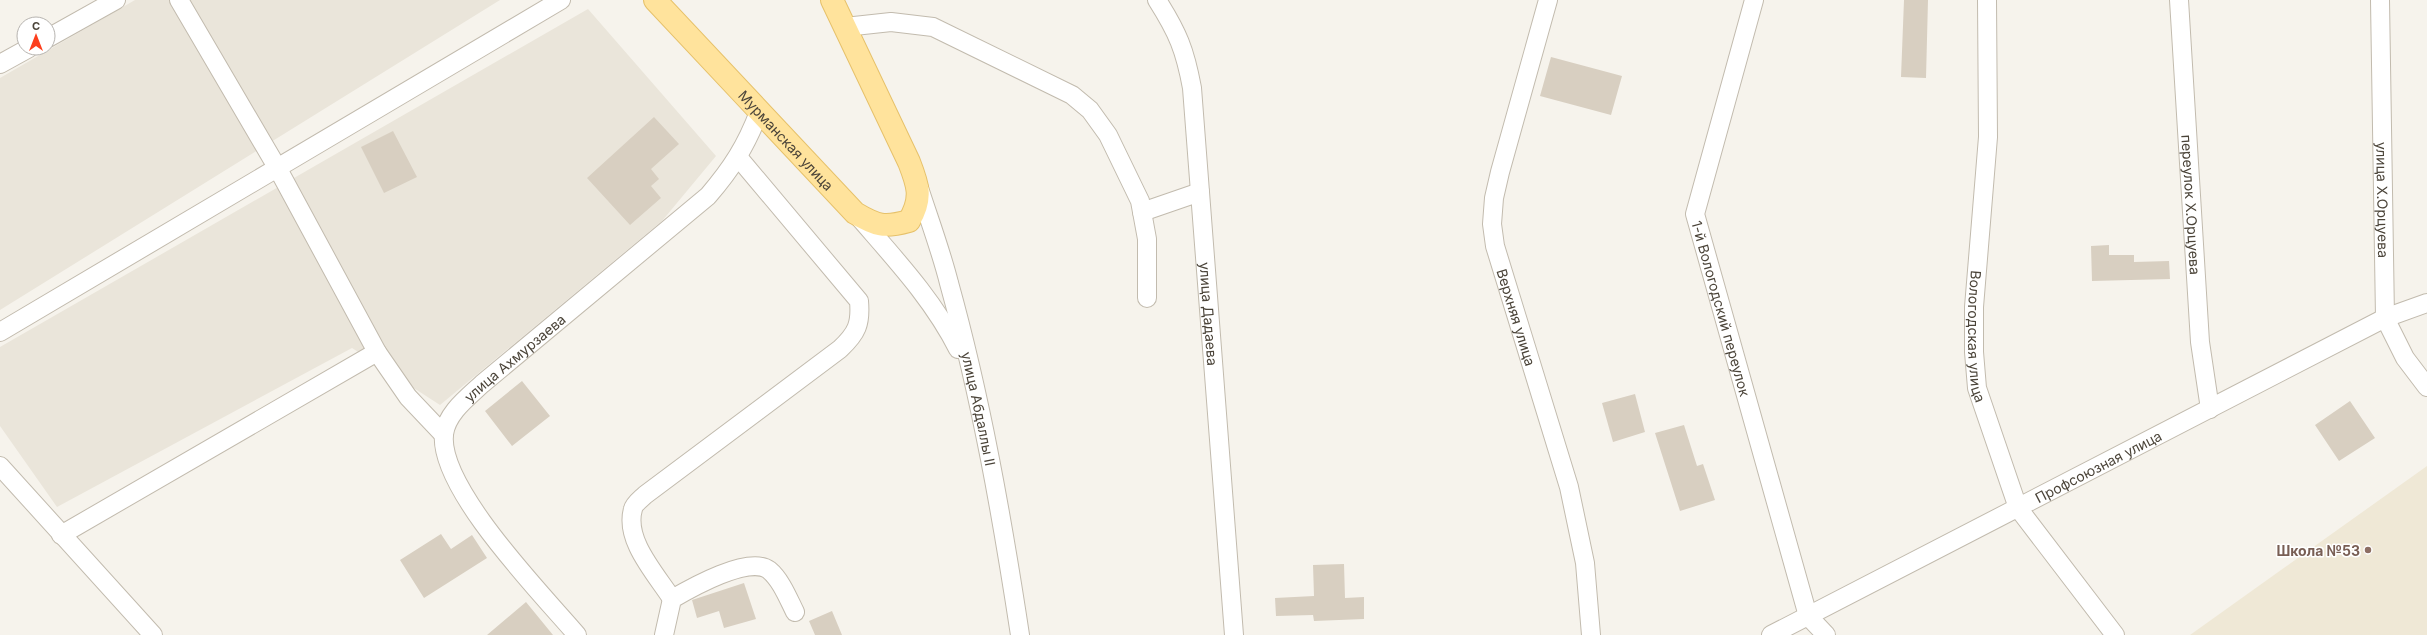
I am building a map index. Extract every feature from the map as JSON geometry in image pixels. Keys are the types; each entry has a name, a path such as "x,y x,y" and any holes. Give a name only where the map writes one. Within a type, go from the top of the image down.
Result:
{"main road":[{"name":"Мурманская улица","path":"655,0 855,213 874,225 891,226 908,221 916,210 919,188"},
{"path":"832,0 909,162 919,188"}],"street":[{"path":"56,34 116,0"},
{"path":"179,0 278,169 378,352 408,397 444,435"},
{"path":"0,332 278,169 561,0"},
{"name":"улица Дадаева","path":"1157,0 1171,22 1185,52 1192,88 1234,635"},
{"name":"Верхняя улица","path":"1548,0 1500,172 1494,198 1492,224 1502,273 1569,487 1585,563 1591,635"},
{"name":"1-й Вологодский переулок","path":"1754,0 1694,214 1808,616"},
{"name":"Вологодская улица","path":"1987,0 1988,137 1974,308 1974,352 1977,388 2018,508 2115,635"},
{"name":"переулок Х.Орцуева","path":"2179,0 2200,342 2210,409"},
{"name":"улица Х.Орцуева","path":"2380,0 2385,318 2405,358 2427,387"},
{"path":"845,27 891,22 933,27 1072,95 1090,110 1108,135 1140,201 1147,239 1147,298"},
{"path":"0,64 16,55"},
{"name":"улица Ахмурзаева","path":"577,635 482,523 462,490 446,453 444,435 448,422 456,409 482,384 708,196 747,144 759,112"},
{"path":"664,635 672,599 637,544 631,526 633,507 645,495 840,349 852,337 861,319 859,301 738,157"},
{"name":"улица Абдаллы II","path":"919,188 949,282 972,375 1010,573 1020,635"},
{"path":"1142,212 1200,192"},
{"path":"855,213 906,271 944,321 972,375"},
{"name":"Профсоюзная улица","path":"1771,635 2385,318 2427,303"},
{"path":"61,535 378,352"},
{"path":"0,466 153,635"},
{"path":"672,599 694,586 747,566 768,569 778,580 795,612"},
{"path":"1808,616 1826,635"}],"shaded area":[{"path":"135,0 500,0 0,310 0,78 38,56 56,56 56,46"},
{"path":"588,9 716,156 662,221 440,405 352,348 57,507 0,426 0,347"},
{"name":"Школа №53","path":"2427,466 2427,635 2190,635"}],"building":[{"path":"1904,0 1928,0 1926,78 1901,77"},
{"path":"1551,57 1622,76 1611,115 1540,96"},
{"path":"654,117 679,144 651,169 659,179 651,186 661,198 630,225 587,178"},
{"path":"393,131 417,177 384,193 361,147"},
{"path":"2109,245 2109,255 2134,255 2134,262 2169,261 2170,279 2092,281 2091,246"},
{"path":"522,381 550,416 512,446 485,411"},
{"path":"1635,394 1645,432 1613,442 1602,403"},
{"path":"2350,401 2375,438 2339,461 2315,425"},
{"path":"1684,425 1697,466 1703,464 1715,500 1680,511 1655,433"},
{"path":"441,534 451,549 472,535 487,558 424,598 400,560"},
{"path":"1344,564 1345,598 1364,597 1364,619 1314,621 1313,615 1276,616 1275,598 1314,596 1313,565"},
{"path":"744,583 756,619 724,628 719,611 697,618 692,600"},
{"path":"526,602 553,635 487,635"},
{"path":"832,611 842,635 815,635 809,621"}],"place":[{"name":"Школа №53","path":"2368,550"}]}
